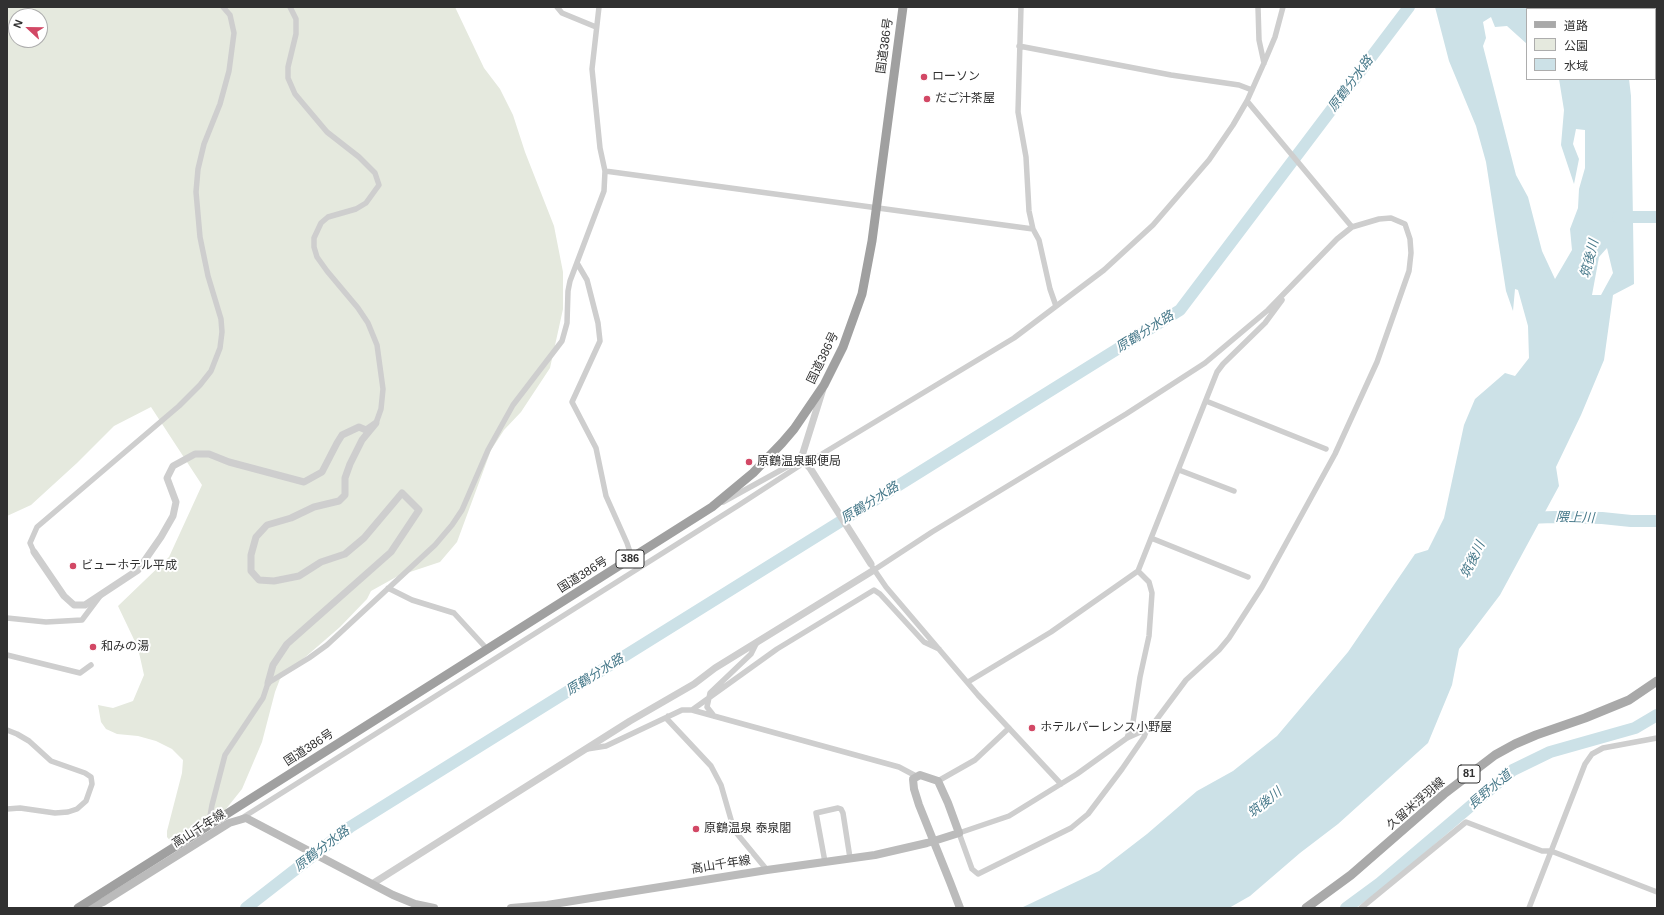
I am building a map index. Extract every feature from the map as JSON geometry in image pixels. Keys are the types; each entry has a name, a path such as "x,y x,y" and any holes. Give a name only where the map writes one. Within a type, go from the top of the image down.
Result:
{"highway":[{"name":"国道386号","path":"78,908 712,507 753,473 782,443 824,385 843,347 862,294 876,208 903,7"}],"main road":[{"name":"久留米浮羽線","path":"1306,908 1351,875 1444,794 1495,755 1536,735 1629,700 1657,681"},
{"path":"959,833 946,795 938,781 924,776 916,776 913,779 912,784 919,805 960,908"},
{"path":"245,819 409,902 434,908"},
{"name":"高山千年線","path":"88,908 103,902 229,823 245,819"},
{"name":"高山千年線","path":"511,908 546,906 768,870 875,855 959,833"}],"street":[{"path":"224,7 230,15 234,33 229,71 220,104 204,144 198,169 196,192 200,237 208,276 221,319 222,332 220,348 211,371 200,385 179,406 37,527 30,543 34,552 64,596 74,605 85,605 138,570 161,537 173,516 176,502 167,478 173,466 195,454 209,454 229,462 304,482 322,472 336,443 342,435 359,427 366,430 376,423"},
{"path":"214,823 210,816 225,756 263,698 273,665 287,644 391,552 419,510 402,493 364,538 345,554 321,562 299,576 274,582 259,580 251,571 251,555 256,537 267,525 291,518 314,507 339,501 345,495 345,478 350,464 362,440 376,423 381,409 383,389 377,345 368,323 358,308 317,257 314,247 314,238 321,223 328,217 356,209 366,203 379,185 375,173 359,157 327,132 295,94 288,78 296,34 296,19 290,7"},
{"path":"557,7 562,13 596,27"},
{"path":"268,683 327,645 435,545 452,525 462,510 488,450 510,410 562,342 567,323 568,292 577,263 604,191 605,171 600,148 592,68 599,7"},
{"path":"1021,7 1018,112 1026,157 1029,211 1033,229 1039,240 1050,289 1056,306"},
{"path":"1258,7 1259,40 1264,63"},
{"path":"712,507 801,459 812,460 1014,338 1104,270 1153,225 1209,160 1249,102 1252,90 1275,37 1283,7"},
{"path":"1019,46 1171,75 1239,86 1252,90"},
{"path":"1249,102 1351,225"},
{"path":"605,171 1033,229"},
{"path":"369,882 587,749 630,721 694,684 715,668 873,567 1126,414 1205,362 1244,331 1286,293 1351,225 1391,218 1405,224 1410,240 1411,253 1409,271 1377,362 1337,451 1262,587 1229,638 1219,650 1186,680 1154,723 1147,729 1127,738 1062,784 1009,816 959,833 972,869 978,874 1071,828 1092,809 1144,737 1147,729"},
{"path":"577,263 587,280 598,322 600,341 572,402 596,448 606,496 632,558"},
{"path":"968,682 1051,632 1138,571 1217,372 1223,364 1266,323 1286,293"},
{"path":"245,819 799,466 819,406 824,385"},
{"path":"1206,401 1326,449"},
{"path":"801,459 810,468 886,587 1009,728 1062,784"},
{"path":"1179,470 1234,491"},
{"path":"1151,538 1248,577"},
{"path":"1127,738 1133,722 1140,676 1149,636 1152,593 1149,582 1138,571"},
{"path":"388,588 412,600 454,613 487,649"},
{"path":"692,710 777,649 874,590 880,594 924,642 939,649"},
{"path":"7,618 46,622 82,620 103,593"},
{"path":"714,716 707,707 707,700 712,689 751,654 757,642"},
{"path":"7,655 80,673 91,665"},
{"path":"587,749 606,746 682,710 692,710 899,767 916,776"},
{"path":"668,716 667,719 711,766 721,786 734,830 768,870"},
{"path":"938,781 976,760 1009,728"},
{"path":"7,730 29,741 51,761 85,773 90,777 92,784 86,801 77,809 68,812 55,813 20,808 7,809"},
{"path":"1529,908 1585,764 1592,754 1603,748 1657,738"},
{"path":"825,862 816,813 838,808 841,809 843,813 850,858"},
{"path":"1361,908 1466,822 1657,892"}],"green space":[{"path":"7,7 455,7 484,68 500,89 513,115 525,152 554,226 563,272 563,309 550,368 521,412 504,430 491,450 457,542 440,562 398,576 371,591 367,599 340,627 280,679 275,692 262,742 242,789 218,819 173,844 167,837 167,831 182,773 183,760 172,749 156,741 138,736 117,734 106,729 101,722 98,705 113,708 133,701 144,675 138,648 118,606 169,557 202,485 151,407 114,426 77,463 31,505 7,516"}],"water":[{"name":"筑後川","path":"1435,7 1552,7 1526,8 1526,43 1507,26 1495,27 1491,17 1483,22 1486,38 1483,46 1516,175 1528,197 1542,251 1555,279 1572,250 1570,229 1578,208 1579,189 1585,168 1585,130 1576,129 1573,144 1579,159 1574,184 1561,145 1564,110 1559,80 1629,80 1631,96 1634,284 1613,295 1604,360 1581,415 1556,467 1559,486 1500,595 1459,649 1452,685 1428,743 1338,824 1300,853 1250,896 1229,908 1021,908 1099,871 1147,834 1197,791 1233,771 1277,736 1348,652 1415,554 1428,550 1444,518 1464,425 1475,399 1505,373 1515,376 1529,358 1528,326 1518,290 1515,289 1513,311 1506,291 1486,162 1476,126 1449,61","holes":["1607,248 1613,273 1601,295 1592,295 1599,257"]}],"waterway":[{"name":"原鶴分水路","path":"246,908 350,827 1180,310 1409,7"},
{"path":"1618,217 1657,217"},
{"name":"隈上川","path":"1526,518 1602,518 1631,521 1657,521"},
{"name":"長野水道","path":"1346,908 1380,883 1513,770 1550,752 1635,728 1657,715"}],"place":[{"name":"ローソン","path":"924,77"},
{"name":"だご汁茶屋","path":"927,99"},
{"name":"原鶴温泉郵便局","path":"749,462"},
{"name":"ビューホテル平成","path":"73,566"},
{"name":"和みの湯","path":"93,647"},
{"name":"ホテルパーレンス小野屋","path":"1032,728"},
{"name":"原鶴温泉 泰泉閣","path":"696,829"}]}
